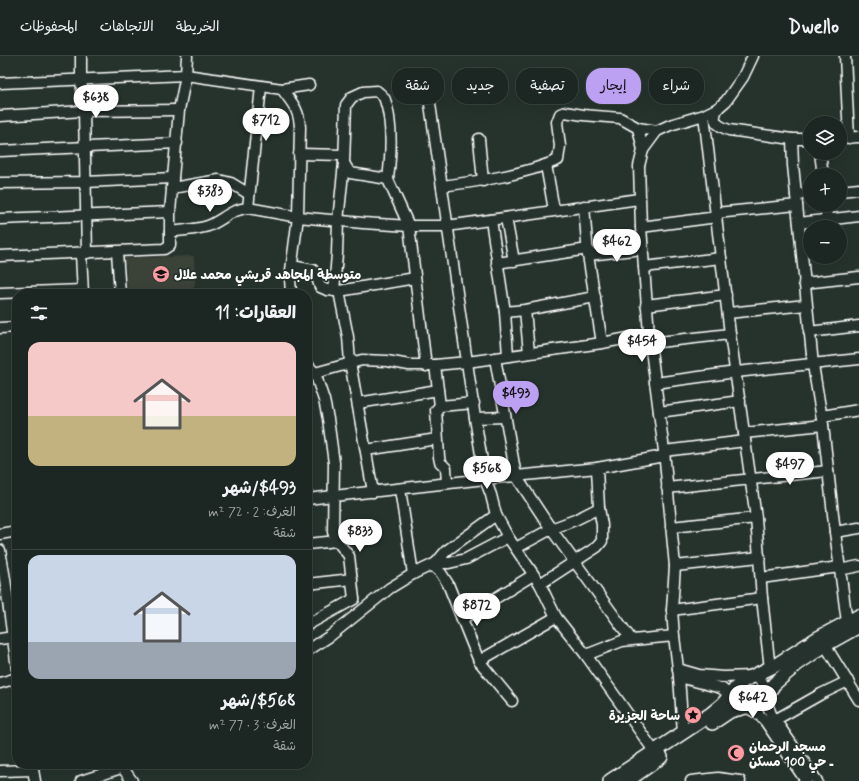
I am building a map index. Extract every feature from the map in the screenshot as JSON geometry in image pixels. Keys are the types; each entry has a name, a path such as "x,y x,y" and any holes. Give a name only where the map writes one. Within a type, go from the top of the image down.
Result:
{"main road":[{"path":"626,781 726,713 758,704 772,687 797,664 826,645 854,622"},
{"path":"610,781 712,714 731,695 738,685 752,676 770,669 818,638 854,622"}],"street":[{"path":"81,56 81,79 84,111 86,216 83,289"},
{"path":"0,256 164,249 170,245 170,212 179,110 186,75 187,56"},
{"path":"682,733 679,673 672,610 675,566 664,453 646,304 638,166 643,150 657,131 670,125 704,115 718,108 737,86 753,56"},
{"path":"845,56 849,138"},
{"path":"0,83 186,75 282,89 309,86"},
{"path":"248,208 261,87"},
{"path":"282,89 300,116 298,217 290,278 291,289"},
{"path":"373,492 350,362 348,336 336,291 338,221 344,159 346,105 352,97 363,92 377,91 385,98 389,121 391,152 388,179 409,226 415,278 431,365 438,390 440,406 436,413 437,439 440,462 446,468 447,484"},
{"path":"430,104 475,418 485,479 496,515 508,537 540,584 556,617 586,655 654,751"},
{"path":"718,108 715,116 717,124 720,127 741,132 792,139 803,139"},
{"path":"0,116 84,111 179,110"},
{"path":"442,186 483,181 546,165 558,160 560,146 558,122 560,114 565,112 626,120 638,128 657,131"},
{"path":"704,115 730,334 756,518 762,598 770,669"},
{"path":"638,128 643,150"},
{"path":"479,139 483,181"},
{"path":"792,139 793,165 813,365 822,420 839,567 854,622"},
{"path":"0,151 177,143"},
{"path":"299,154 344,159"},
{"path":"344,159 350,173 388,179"},
{"path":"546,165 554,210"},
{"path":"0,183 173,183 219,180 231,183 249,194"},
{"path":"847,190 859,189"},
{"path":"796,195 803,194"},
{"path":"170,232 208,226 228,214 237,210 248,208 298,217 338,221 409,226 447,226 639,199"},
{"path":"641,227 716,215 797,205"},
{"path":"584,206 588,252 602,343"},
{"path":"0,219 170,212"},
{"path":"826,212 827,220 859,216"},
{"path":"506,218 514,261"},
{"path":"491,220 505,312 508,356"},
{"path":"799,223 803,223"},
{"path":"497,263 588,252 642,249"},
{"path":"117,252 120,289"},
{"path":"644,267 721,258"},
{"path":"292,266 313,270 322,289 336,291 415,278"},
{"path":"804,283 859,277"},
{"path":"0,293 12,293"},
{"path":"646,304 726,295"},
{"path":"505,312 525,310 595,296"},
{"path":"728,313 806,304"},
{"path":"525,310 530,353"},
{"path":"809,332 859,326"},
{"path":"0,328 12,327"},
{"path":"315,373 350,362 372,359 403,365 431,365 467,362 602,343 730,334"},
{"path":"495,358 516,476 551,529 631,639"},
{"path":"655,383 736,372 859,359"},
{"path":"312,370 315,373 324,400 334,463 333,532 336,541 349,556 354,599"},
{"path":"358,403 438,390"},
{"path":"659,412 740,401"},
{"path":"440,406 474,403"},
{"path":"312,499 597,468 822,420 859,410"},
{"path":"475,418 505,417"},
{"path":"366,450 437,439"},
{"path":"540,584 597,547 602,541 597,468"},
{"path":"667,488 828,471"},
{"path":"400,489 413,574"},
{"path":"516,548 551,529 575,520 599,508"},
{"path":"434,564 446,551 496,515"},
{"path":"671,528 756,518"},
{"path":"835,532 859,528"},
{"path":"0,534 12,532"},
{"path":"312,647 330,636 390,588 413,574 434,564 449,563 466,559 508,537"},
{"path":"312,543 336,541"},
{"path":"0,550 3,580 12,602"},
{"path":"675,566 760,557"},
{"path":"434,564 445,579 479,661 512,701"},
{"path":"761,578 839,567 844,569 859,566"},
{"path":"462,619 533,575"},
{"path":"312,583 352,579"},
{"path":"672,610 762,598"},
{"path":"354,599 367,606"},
{"path":"312,622 354,599"},
{"path":"479,661 556,617"},
{"path":"586,655 631,639 674,636"},
{"path":"0,639 12,637"},
{"path":"826,645 859,700"},
{"path":"679,673 723,677 752,676 760,680 766,691 769,711 806,781"},
{"path":"679,673 718,687 758,714 784,741 817,781"},
{"path":"0,683 12,679"},
{"path":"775,720 821,694 848,681"},
{"path":"0,772 19,769"},
{"path":"32,769 35,781"},
{"path":"81,781 112,769"},
{"path":"125,769 132,781"},
{"path":"691,781 718,778 740,781"}],"shaded area":[{"name":"متوسطة المجاهد قريشي محمد علال","path":"194,256 195,284 192,289 127,289 126,265 121,264 122,258"}],"place":[{"name":"متوسطة المجاهد قريشي محمد علال","path":"161,274"},
{"name":"ساحة الجزيرة","path":"693,715"},
{"name":"مسجد الرحمان ـ حي 100 مسكن","path":"736,753"}]}
